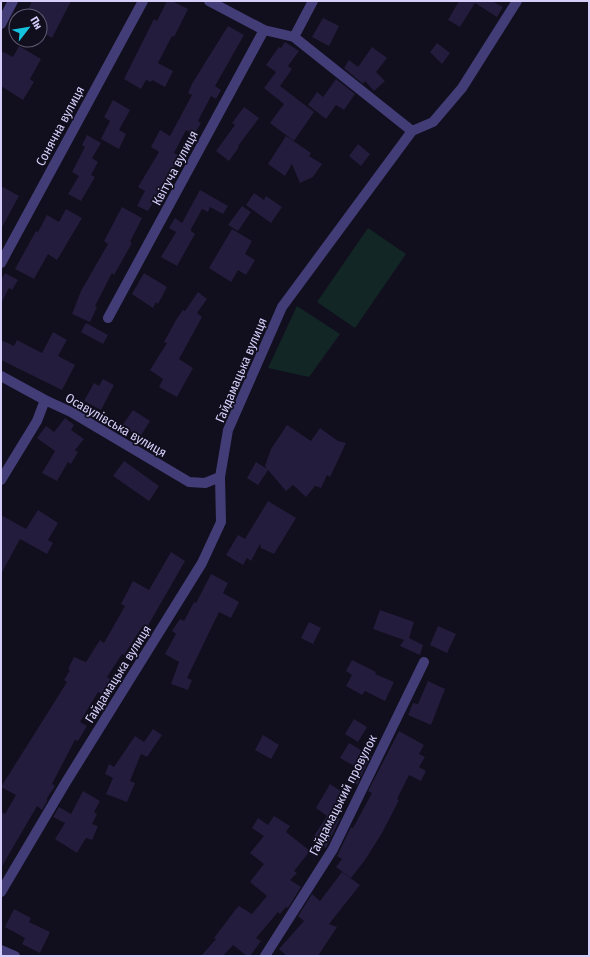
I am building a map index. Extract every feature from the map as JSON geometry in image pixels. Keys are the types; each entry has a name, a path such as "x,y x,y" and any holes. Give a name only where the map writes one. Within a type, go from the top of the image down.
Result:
{"street":[{"path":"1,24 13,1"},
{"name":"Сонячна вулиця","path":"1,263 143,1"},
{"path":"209,1 264,30 294,37 412,131 433,122 462,88 517,1"},
{"path":"294,37 313,1"},
{"name":"Квітуча вулиця","path":"108,318 264,30"},
{"name":"Гайдамацька вулиця","path":"1,892 66,782 202,563 221,522 220,477 228,430 282,307 412,131"},
{"name":"Осавулівська вулиця","path":"1,376 45,400 71,412 189,482 205,483 220,477"},
{"path":"1,480 37,421 45,400"},
{"name":"Гайдамацький провулок","path":"265,956 333,849 424,662"},
{"path":"1,950 15,956"}],"green space":[{"path":"368,228 406,254 355,328 317,302"},
{"path":"297,306 340,334 309,377 268,368"}],"building":[{"path":"32,1 71,1 52,38 48,36 48,8 29,8"},
{"path":"167,1 172,1 188,9 174,37 172,36 158,63 173,71 165,87 152,80 151,82 146,80 141,89 124,79 154,19 157,21"},
{"path":"459,1 492,1 503,7 497,17 475,3 460,27 448,20"},
{"path":"323,18 339,26 329,46 312,37"},
{"path":"228,26 244,35 215,86 221,90 216,99 211,96 198,121 201,123 194,135 186,130 174,153 181,156 148,211 137,206 145,191 138,187 159,152 151,147 160,130 170,136 192,95 188,93 193,82"},
{"path":"285,42 299,51 288,66 292,69 280,86 314,112 294,141 270,123 284,104 264,88 276,72 266,65 279,47 281,48"},
{"path":"437,43 450,53 442,64 430,52"},
{"path":"372,47 387,58 376,72 385,81 374,91 365,81 363,84 344,68 349,60 358,67"},
{"path":"18,48 22,48 41,59 30,79 34,82 23,100 1,86 1,51 13,57"},
{"path":"336,79 355,94 344,110 336,105 326,119 308,105 317,92 323,97"},
{"path":"113,100 130,110 119,130 126,134 119,149 101,139 110,121 104,117"},
{"path":"244,107 259,118 238,146 239,147 229,161 216,151 235,125 232,123"},
{"path":"87,135 101,143 92,158 98,162 91,175 95,177 81,201 68,194 79,176 72,172 85,147 82,145"},
{"path":"286,136 311,153 309,156 322,164 313,177 300,183 292,164 285,176 268,164"},
{"path":"358,144 370,154 361,166 349,156"},
{"path":"1,186 19,196 1,229"},
{"path":"200,190 228,206 223,214 210,207 208,212 202,209 191,229 191,231 195,234 177,266 161,257 176,232 169,228 175,218 182,223"},
{"path":"254,193 264,200 266,196 282,207 271,223 246,205"},
{"path":"242,206 251,212 238,231 228,225"},
{"path":"122,207 142,218 130,242 132,243 114,275 112,273 95,306 97,307 90,322 72,314 81,291 108,244 104,241"},
{"path":"66,209 82,218 57,260 48,254 34,279 15,269 36,231 38,232 47,215 59,222"},
{"path":"232,229 252,241 245,254 255,260 246,275 238,270 231,282 209,268"},
{"path":"5,273 18,280 12,290 9,288 1,303 1,280"},
{"path":"144,273 167,287 158,304 156,302 153,308 132,294"},
{"path":"198,292 207,299 197,313 202,317 179,359 193,368 177,397 159,387 163,379 150,370 167,343 164,342 176,320 183,310 185,311"},
{"path":"86,323 108,335 103,344 81,332"},
{"path":"53,332 67,340 58,356 75,365 62,390 1,360 1,340 14,346 17,340 42,353"},
{"path":"103,379 114,385 101,410 84,401 94,383 99,386"},
{"path":"133,410 150,421 140,437 122,426"},
{"path":"65,418 74,425 71,430 84,439 75,450 78,452 71,464 68,462 57,481 42,473 55,451 37,438 46,426 54,432"},
{"path":"287,425 311,441 320,428 338,441 346,443 330,477 327,475 321,488 315,486 306,497 293,485 286,491 268,470 258,485 247,478 256,462 267,469 265,466 271,449"},
{"path":"124,461 159,486 149,501 113,476"},
{"path":"268,501 296,518 274,554 261,548 260,544 251,561 247,558 243,565 226,555 238,535 245,539"},
{"path":"38,510 58,523 48,540 53,543 47,554 20,539 1,574 1,515 26,529"},
{"path":"171,552 185,561 146,629 142,627 124,655 122,654 107,677 111,680 102,694 98,692 80,722 87,726 78,741 75,740 52,784 55,786 47,798 47,801 42,810 37,806 1,868 1,812 5,814 16,795 1,787 67,682 64,680 70,670 68,669 74,657 86,662 100,640 104,643 125,606 121,604 133,581 149,590"},
{"path":"211,574 228,583 223,593 239,602 231,618 219,612 187,678 192,680 188,690 171,684 179,662 165,654 176,634 172,631 180,619 184,621 194,602 196,603"},
{"path":"380,610 414,622 409,638 423,645 420,655 400,646 404,640 373,629"},
{"path":"309,622 321,628 313,644 301,638"},
{"path":"438,626 456,634 447,653 430,645"},
{"path":"352,660 376,672 375,674 394,682 385,701 365,691 362,695 346,686 352,675 346,671"},
{"path":"428,681 445,689 431,725 408,715 413,703 418,704"},
{"path":"354,719 367,727 358,742 345,734"},
{"path":"153,729 162,735 147,757 141,754 130,781 135,783 127,802 106,794 113,778 105,774 109,764 114,767 135,736 144,742"},
{"path":"399,731 424,745 419,754 425,757 419,767 426,771 421,781 409,775 397,799 399,800 382,833 365,860 351,878 336,867 342,859 337,856 351,827 353,828 372,793 368,791"},
{"path":"263,735 279,745 271,759 255,750"},
{"path":"349,743 371,756 357,785 349,780 356,767 340,758"},
{"path":"330,784 345,794 332,814 340,819 326,848 312,839 327,816 316,808"},
{"path":"83,791 100,801 94,812 97,814 92,824 98,826 92,840 86,838 77,853 55,839 65,823 53,817 59,807 71,814"},
{"path":"274,816 290,826 286,832 310,851 294,871 297,873 290,880 301,887 288,908 286,907 280,914 278,912 256,938 261,941 250,956 247,956 233,945 223,956 201,956 216,939 214,938 239,906 252,914 267,896 250,882 264,864 250,853 264,836 252,828 258,818 268,825"},
{"path":"342,872 360,885 329,924 337,927 318,956 287,956 279,949 304,921 298,916 312,894 320,901"},
{"path":"14,909 31,918 29,922 50,932 40,953 22,944 25,938 5,927"}]}
